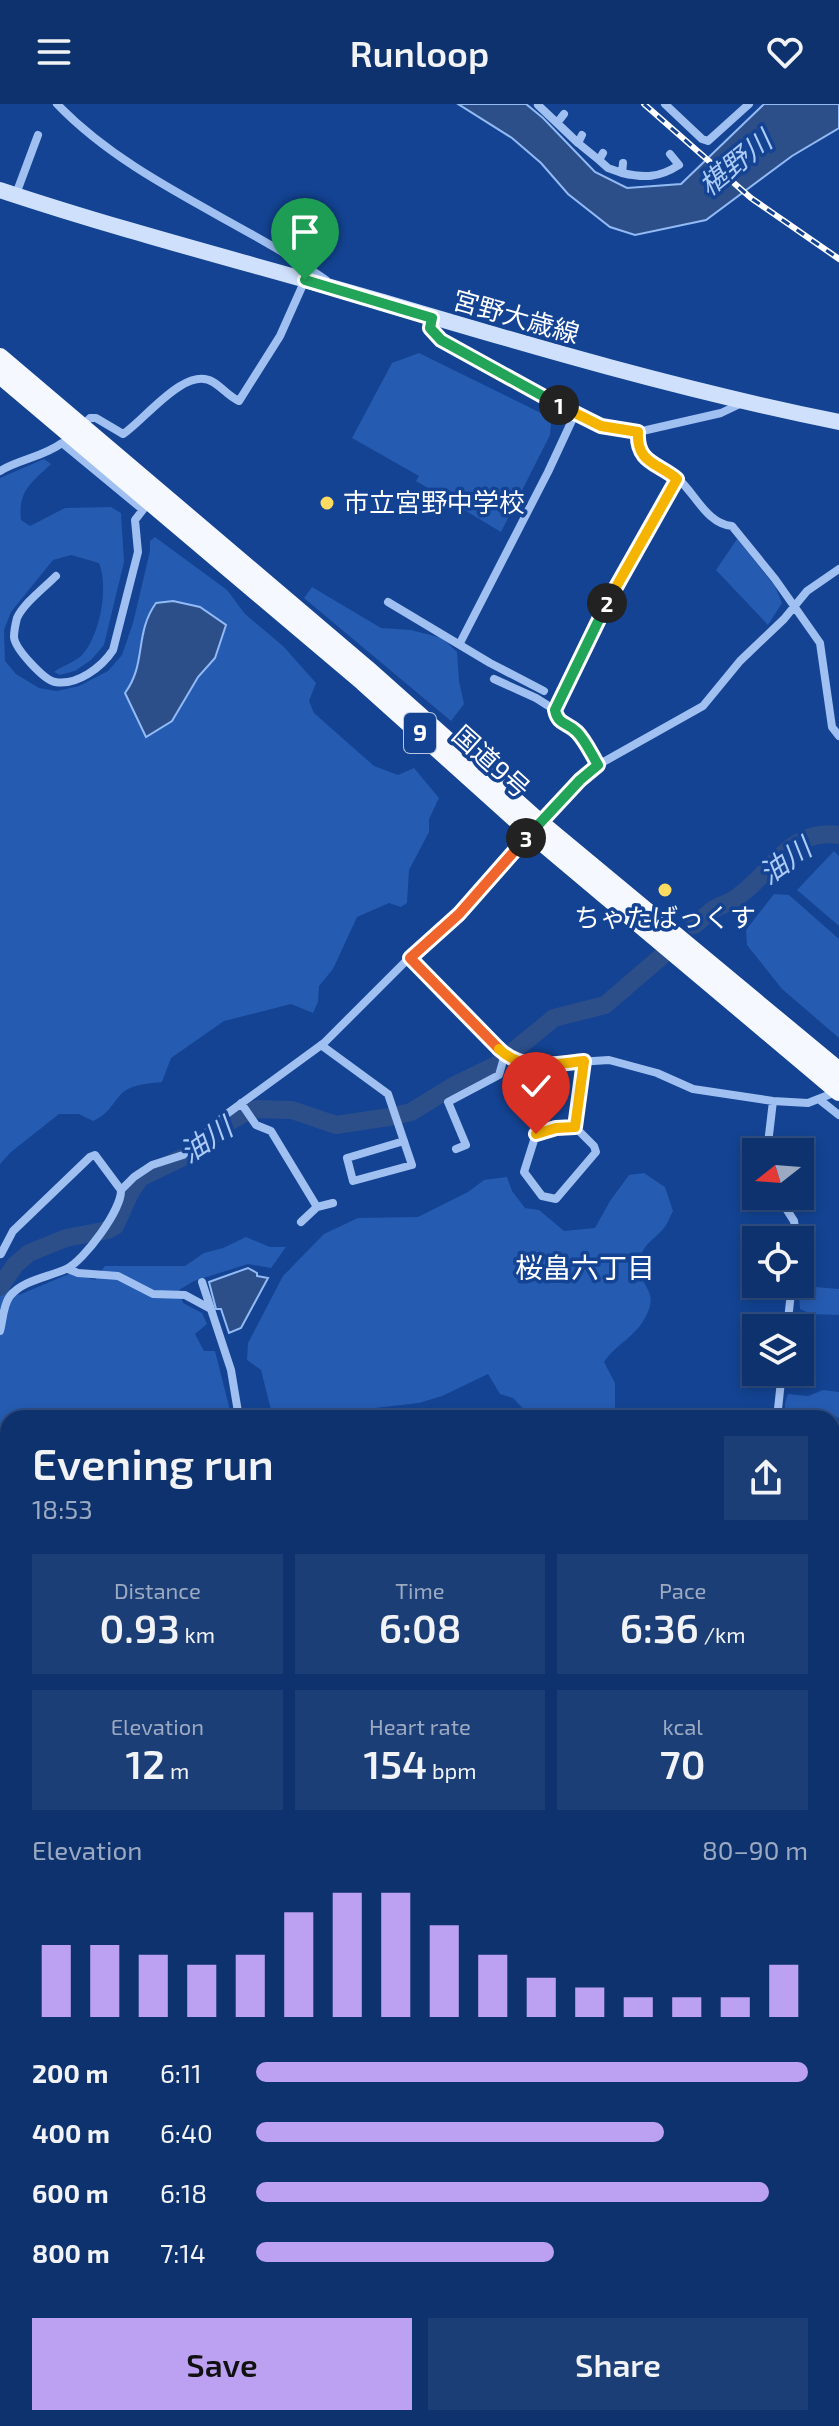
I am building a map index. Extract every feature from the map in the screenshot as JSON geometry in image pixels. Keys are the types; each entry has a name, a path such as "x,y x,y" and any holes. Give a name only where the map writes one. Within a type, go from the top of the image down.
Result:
{"highway":[{"name":"国道9号","path":"0,357 366,668 535,827 839,1071"},
{"name":"国道9号","path":"0,375 146,505 535,827 839,1091"}],"main road":[{"name":"宮野大歳線","path":"8,193 432,318 742,403 839,422"}],"street":[{"path":"57,104 79,127 99,141 150,175 290,255 327,281 330,287"},
{"path":"538,104 557,123 601,156 608,168 641,177 660,176 679,165 670,154"},
{"path":"665,104 708,141 749,104"},
{"path":"557,123 564,114"},
{"path":"8,193 38,135"},
{"path":"622,173 623,163"},
{"path":"81,426 90,418 96,418 123,434 183,384 200,378 213,381 228,396 239,401 280,336 305,280"},
{"path":"432,318 430,328 441,340 601,426 638,432 721,413 742,403"},
{"path":"460,643 575,414"},
{"path":"638,432 640,452 677,479 710,517 728,527 732,526 739,533 820,643 832,727 839,736"},
{"path":"0,471 51,451 62,443 146,505 135,520 138,552 134,577 113,650 96,669 67,682 53,682 43,675 17,647 14,636 18,618 56,576"},
{"path":"598,765 577,732 556,718 555,710 615,588 677,479"},
{"path":"121,1190 152,1165 183,1155 224,1116 321,1045 459,914 580,780 598,765 703,706 740,661 784,619 793,605 839,569"},
{"path":"388,602 490,663 544,691"},
{"path":"494,679 555,710"},
{"path":"410,958 505,1054 530,1065 609,1060 657,1073 693,1089 773,1101 808,1103 839,1091"},
{"path":"321,1045 388,1094 404,1141 412,1165 353,1181 347,1158 404,1141"},
{"path":"456,1149 471,1144 448,1102 499,1075 505,1054"},
{"path":"575,1127 584,1061"},
{"path":"820,1100 839,1115"},
{"path":"769,1138 773,1101"},
{"path":"241,1103 256,1125 271,1131 317,1207"},
{"path":"575,1127 596,1152 556,1199 542,1196 524,1172 536,1134 575,1127"},
{"path":"0,1331 11,1294 77,1262 112,1215 121,1190 95,1155 13,1231 1,1254"},
{"path":"301,1222 317,1207 333,1203"},
{"path":"68,1269 78,1273 118,1276 153,1294 185,1295 209,1308"},
{"path":"202,1282 231,1370 238,1410"},
{"path":"778,1410 780,1386"}],"shaded area":[{"path":"419,353 547,416 551,424 550,435 501,532 416,481 419,476 352,438 392,363"},
{"path":"44,459 51,464 32,482 24,495 21,520 30,526 65,508 111,507 121,513 124,562 104,645 91,660 75,671 60,675 54,672 82,655 94,636 101,611 103,585 99,563 71,555 53,560 11,612 4,630 5,661 16,674 39,688 57,691 79,686 108,671 122,655 133,623 150,541 155,537 227,590 245,614 283,646 316,683 309,701 314,713 374,766 398,775 414,768 439,798 429,819 429,832 409,870 407,903 401,907 389,903 357,917 333,969 319,986 318,1002 313,1013 291,1004 224,1021 171,1058 162,1082 130,1088 93,1121 79,1114 59,1114 0,1164 0,478"},
{"path":"737,539 775,586 782,603 768,625 716,570"},
{"path":"312,587 381,628 411,630 442,638 457,652 464,704 451,721 304,598"},
{"path":"834,851 839,856 839,926 797,890"},
{"path":"774,894 789,895 839,939 839,1038 782,989 747,945 746,930"},
{"path":"644,1173 665,1187 673,1211 664,1228 648,1244 640,1261 641,1275 650,1295 650,1308 637,1330 604,1362 615,1383 615,1410 524,1410 513,1398 500,1394 488,1374 442,1396 419,1403 372,1410 271,1410 261,1370 247,1360 248,1343 283,1276 324,1234 358,1218 418,1217 468,1192 484,1180 507,1177 512,1191 525,1208 539,1210 564,1231 595,1228 629,1175"},
{"path":"246,1237 270,1247 286,1247 271,1268 248,1264 194,1281 179,1290 183,1303 202,1313 207,1324 195,1334 204,1351 215,1351 230,1410 0,1410 0,1296 5,1287 19,1295 71,1273 95,1280 105,1266 185,1266 204,1253"},
{"path":"814,1287 839,1289 839,1315 811,1314 800,1309 799,1298 814,1298"},
{"path":"823,1390 839,1392 839,1410 786,1410 788,1394 808,1396"}],"water":[{"name":"椹野川","path":"458,104 526,104 595,172 627,188 681,184 764,104 839,104 839,128 792,156 706,220 635,235 610,227 568,194 541,163 512,138"},
{"path":"173,601 200,607 226,625 215,658 198,677 172,721 146,737 125,693 136,671 149,615 156,603"},
{"path":"248,1268 257,1276 268,1278 241,1328 229,1333 221,1309 216,1309 209,1282"}],"waterway":[{"name":"油川","path":"694,925 748,889 793,846 807,838 839,835"},
{"name":"油川","path":"511,1053 554,1018 605,1005 662,956"},
{"name":"油川","path":"0,1287 15,1265 29,1253 66,1238 115,1226 140,1178 198,1150 222,1126 243,1114 256,1109 292,1110 336,1125 389,1117 411,1112 496,1065"}],"railway":[{"path":"644,104 751,198 839,259"}],"place":[{"name":"市立宮野中学校","path":"327,503"},
{"name":"ちゃたばっくす","path":"665,890"}],"district":[{"name":"桜畠六丁目","path":"585,1268"}],"route":[{"path":"305,280 432,318 430,328 441,340 575,414 601,426 638,432 640,452 677,479 615,588 555,710 556,718 577,732 598,765 539,822 459,914 410,958 505,1054 530,1065 584,1061 575,1127 536,1134"}]}
